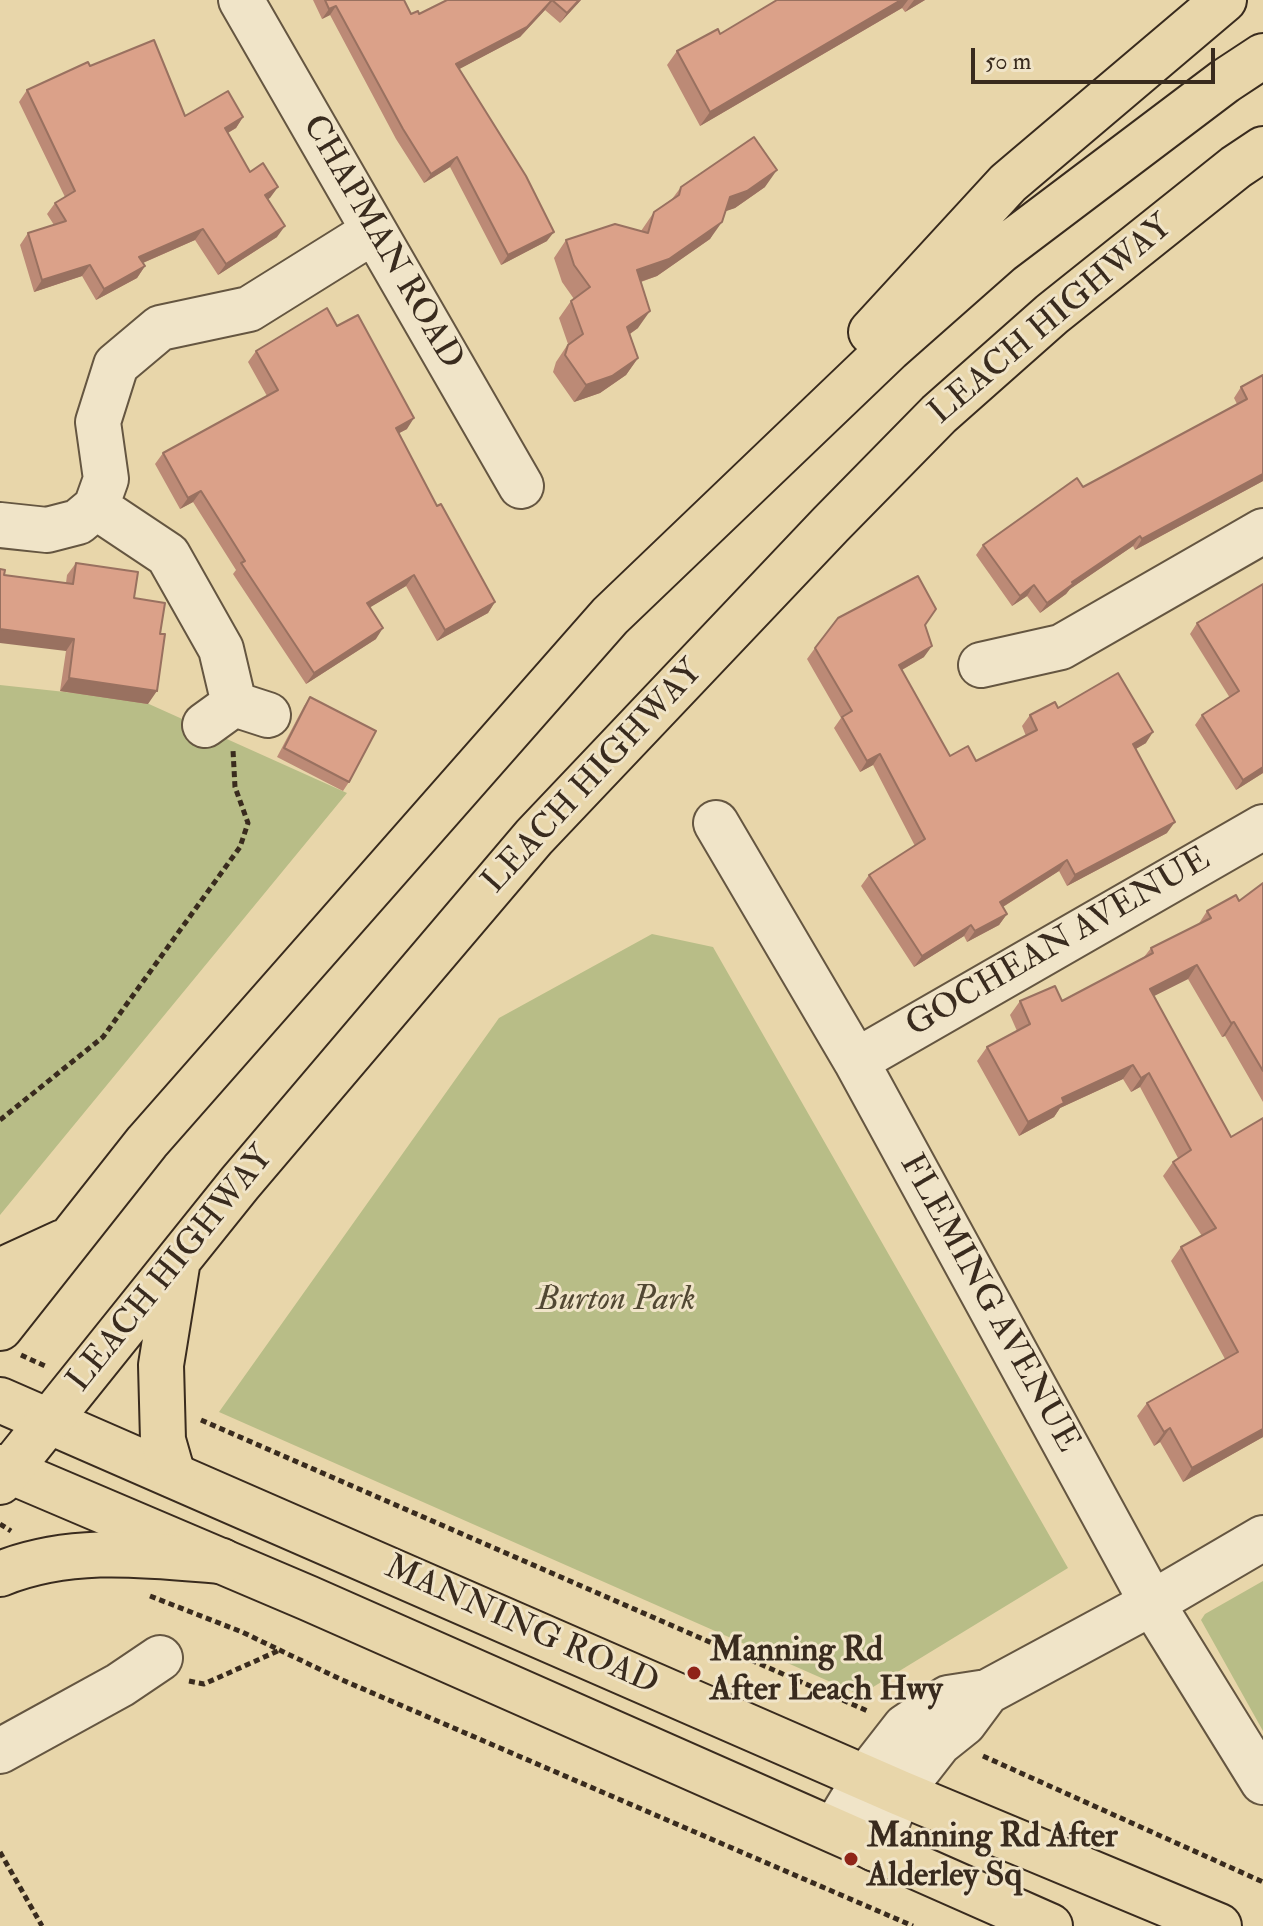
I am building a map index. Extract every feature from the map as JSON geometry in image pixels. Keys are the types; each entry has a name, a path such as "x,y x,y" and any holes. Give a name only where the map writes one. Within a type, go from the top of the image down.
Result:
{"main road":[{"path":"0,1328 147,1142 610,616 1008,183 1224,0"},
{"path":"610,616 889,349 1000,251 1225,81 1263,56"},
{"name":"LEACH HIGHWAY","path":"3,1473 49,1421 250,1171 534,837 831,524 929,425 1052,314 1236,167 1263,149"},
{"path":"1052,314 1263,185"},
{"path":"0,1271 71,1239"},
{"path":"173,1475 163,1440 160,1405 161,1365 177,1263"},
{"name":"MANNING ROAD","path":"0,1400 1199,1922"},
{"name":"MANNING ROAD","path":"3,1473 222,1561 1050,1926"},
{"path":"0,1574 26,1564 103,1553 222,1561"}],"street":[{"name":"CHAPMAN ROAD","path":"241,0 521,486"},
{"path":"0,525 47,530 78,522 96,507 106,479 98,422 116,365 160,328 249,309 374,231"},
{"path":"96,507 168,555 221,649 235,715"},
{"path":"981,665 1061,647 1263,531"},
{"name":"FLEMING AVENUE","path":"716,823 856,1061 1152,1603 1263,1782"},
{"name":"GOCHEAN AVENUE","path":"856,1061 1263,827"},
{"path":"834,1830 883,1785 948,1698 987,1692 1152,1603 1263,1538"},
{"path":"0,1751 120,1685 154,1662"},
{"path":"875,1849 883,1785"}],"path":[{"path":"0,1120 103,1037 240,847 248,823 235,787 235,715"},
{"path":"160,1405 186,1406 201,1421 922,1735 968,1749 1263,1882"},
{"path":"146,1595 175,1604 913,1926"},
{"path":"154,1662 165,1677 204,1684 280,1650"},
{"path":"0,1852 42,1926"}],"green space":[{"path":"0,685 140,700 347,793 0,1215"},
{"name":"Burton Park","path":"652,934 713,947 1068,1568 860,1695 219,1412 499,1018"},
{"path":"1263,1581 1263,1731 1201,1620 1205,1614"}],"building":[{"path":"325,0 404,0 411,14 418,11 419,14 447,0 552,0 527,27 456,64 526,176 554,232 508,255 457,157 431,174 336,6 329,9"},
{"path":"552,0 579,0 567,13"},
{"path":"777,0 901,0 710,112 677,51 718,29 720,34"},
{"path":"154,40 185,116 228,91 243,117 225,128 250,172 263,163 278,187 265,195 285,226 226,264 203,229 139,257 145,266 104,289 90,265 42,280 28,233 66,221 55,203 75,191 27,90 88,62 90,66"},
{"path":"754,137 777,170 747,191 730,197 722,222 669,259 637,270 650,311 627,327 638,358 612,376 586,385 565,355 568,345 583,334 571,301 590,287 574,265 566,240 615,224 648,233 654,212 679,195 681,187"},
{"path":"327,308 337,326 358,315 414,418 396,428 437,506 441,504 495,602 445,630 414,575 367,603 383,628 314,673 241,563 245,561 201,491 188,498 163,453 278,390 256,351"},
{"path":"1263,375 1263,474 1142,539 1140,536 1072,582 1047,603 1034,585 1020,596 983,545 1077,478 1083,487 1247,399 1241,387"},
{"path":"76,563 138,572 134,598 165,603 160,634 165,634 157,691 69,678 74,639 0,629 0,569 5,570 4,575 73,584"},
{"path":"918,576 936,609 925,625 932,646 899,665 950,756 968,746 976,761 1037,730 1030,715 1055,702 1058,708 1118,673 1153,732 1133,744 1175,822 1075,875 1067,860 1000,902 1007,914 975,931 971,925 922,956 869,875 925,839 880,754 867,761 842,717 852,711 815,648 838,618"},
{"path":"1263,584 1263,767 1243,780 1202,715 1239,691 1197,623"},
{"path":"310,697 376,731 349,782 284,748"},
{"path":"1263,883 1263,1071 1197,965 1150,989 1231,1137 1263,1118 1263,1429 1192,1468 1170,1428 1164,1432 1147,1403 1238,1352 1181,1247 1216,1228 1173,1162 1191,1150 1149,1073 1141,1078 1133,1065 1062,1098 1064,1103 1028,1122 987,1047 1030,1024 1020,1001 1055,986 1062,1001 1153,953 1151,948 1211,918 1207,911 1236,895 1239,901"}],"place":[{"name":"Manning Rd After Leach Hwy","path":"694,1673"},
{"name":"Manning Rd After Alderley Sq","path":"851,1859"}]}
